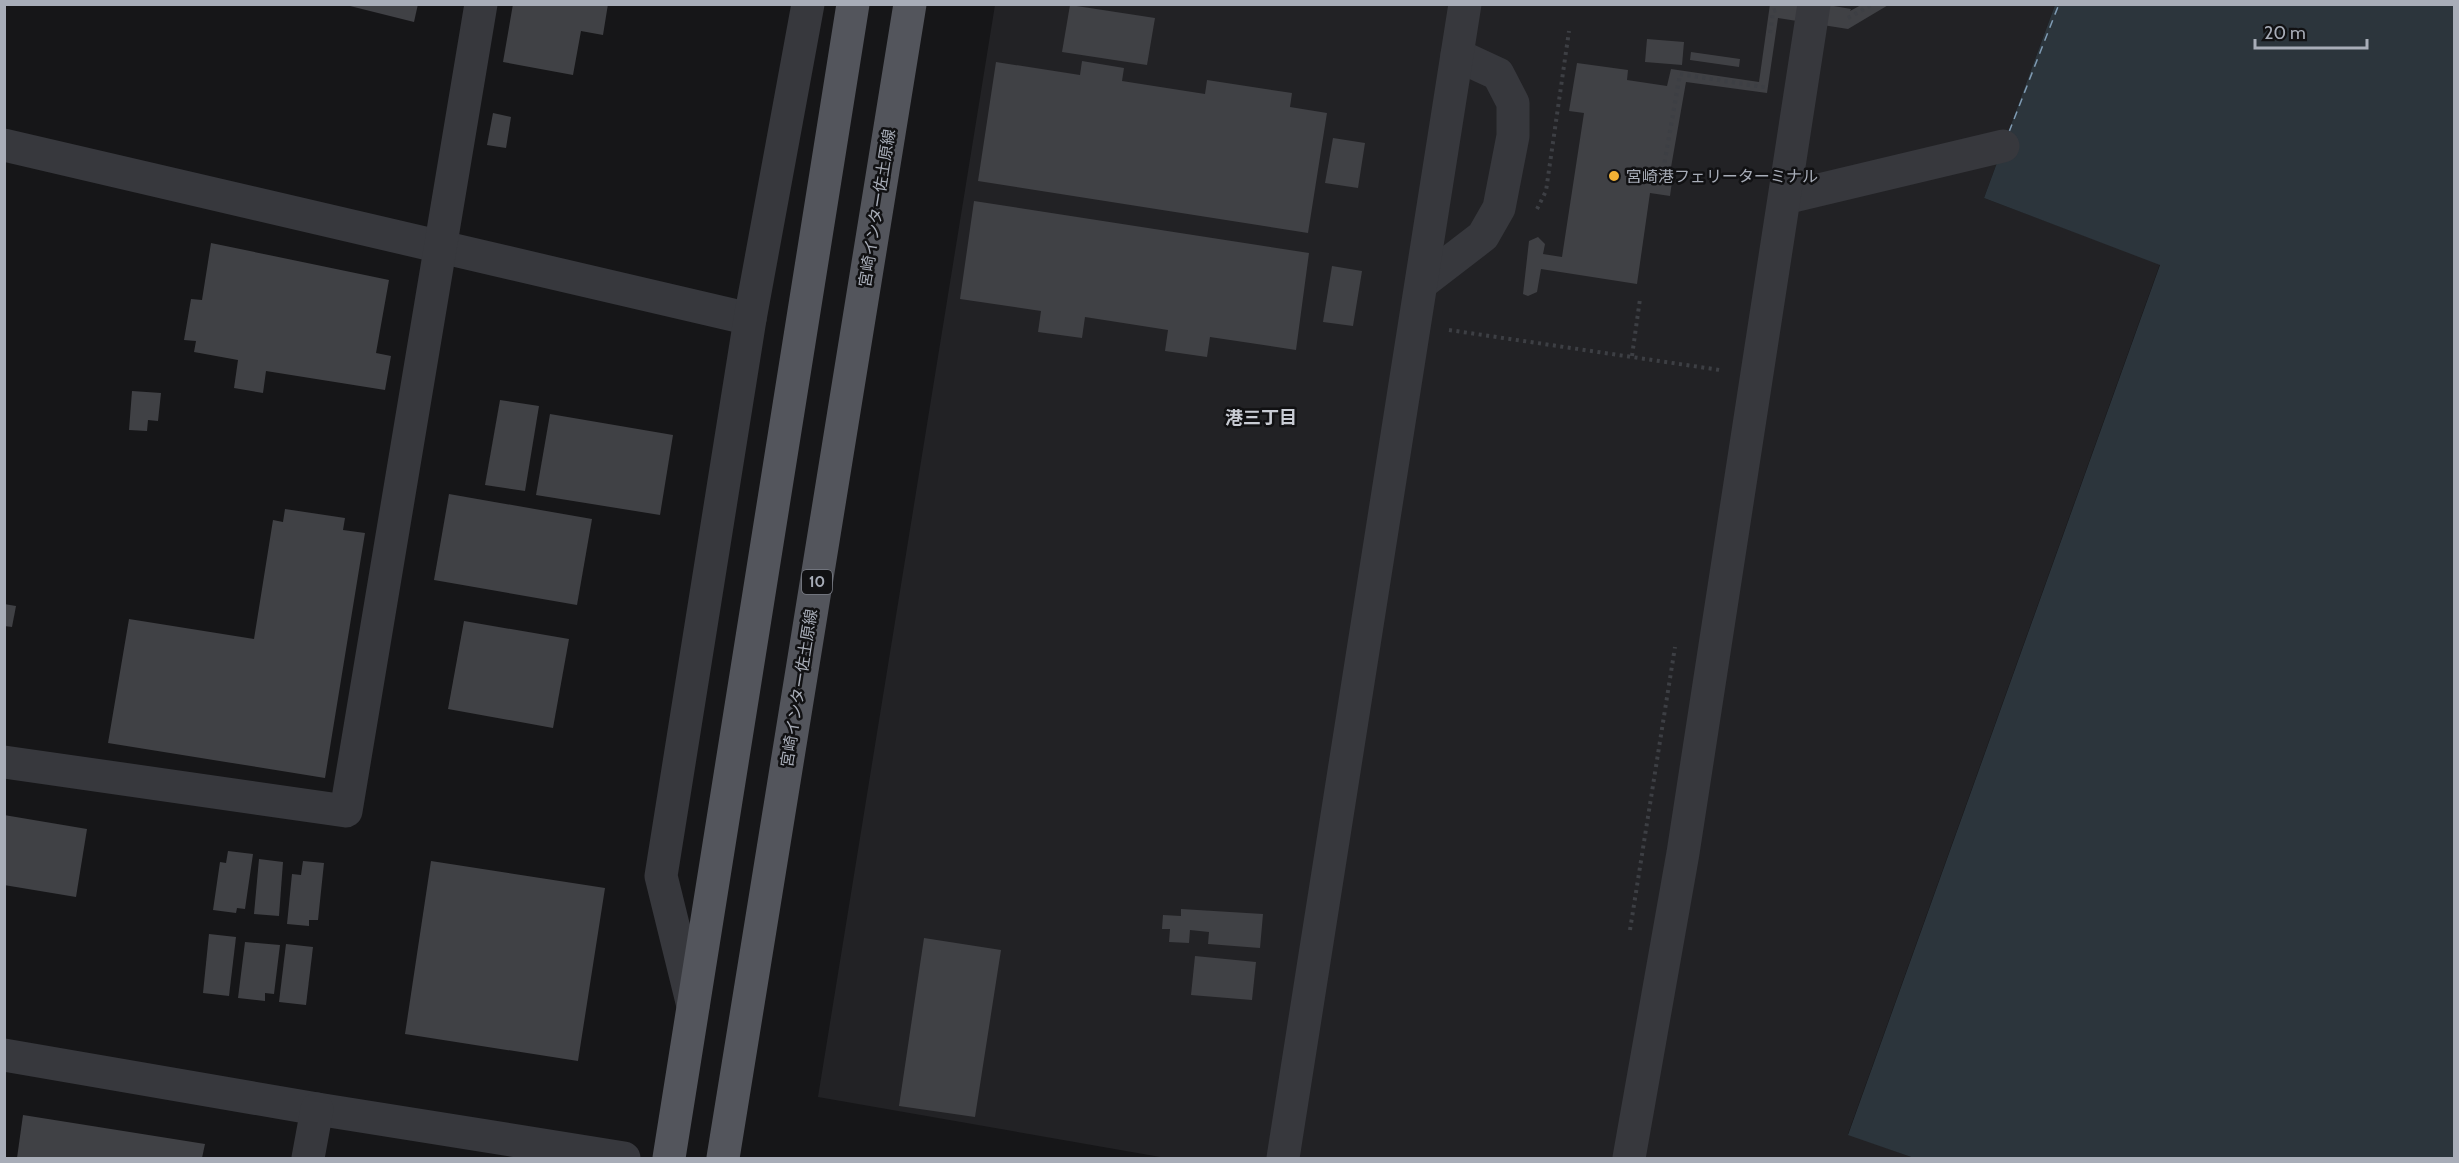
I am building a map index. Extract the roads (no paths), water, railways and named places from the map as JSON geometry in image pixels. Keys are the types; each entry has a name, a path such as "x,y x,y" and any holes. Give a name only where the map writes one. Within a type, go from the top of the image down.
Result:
{"main road":[{"path":"669,1158 853,4"},
{"name":"宮崎インター佐土原線","path":"723,1158 910,4"}],"street":[{"path":"4,762 346,811 480,4"},
{"path":"693,1006 661,876 750,319 808,4"},
{"path":"1282,1158 1465,4"},
{"path":"1629,1158 1683,852 1813,9"},
{"path":"1422,283 1483,236 1499,208 1513,136 1513,103 1498,74 1457,55"},
{"path":"4,145 750,319"},
{"path":"1785,198 2003,147"},
{"path":"4,1055 317,1109 624,1158"},
{"path":"308,1158 317,1109"}],"place":[{"name":"宮崎港フェリーターミナル","path":"1614,176"}],"district":[{"name":"港三丁目","path":"1261,418"}]}
